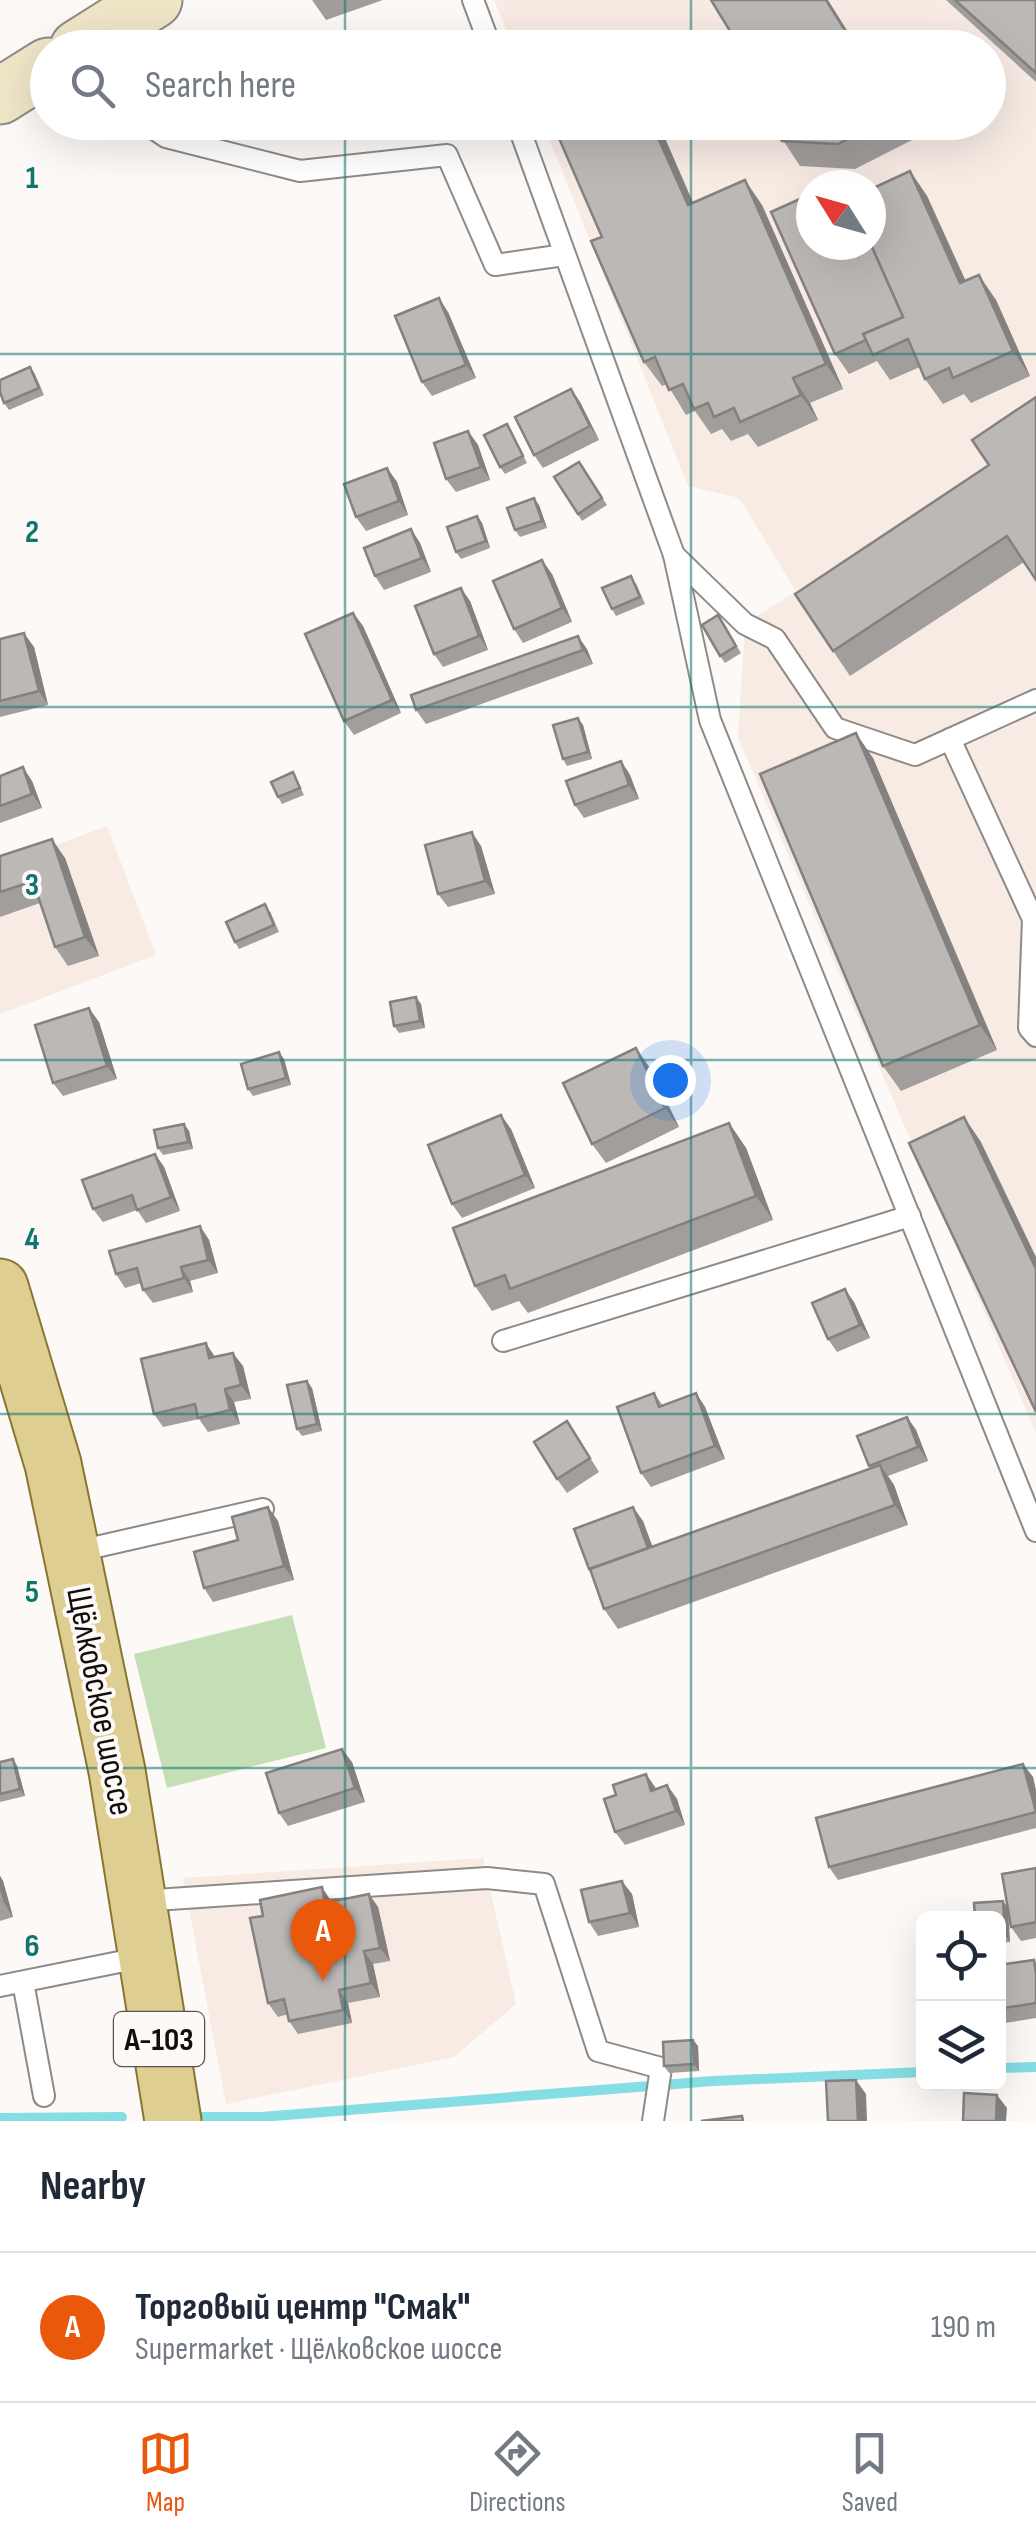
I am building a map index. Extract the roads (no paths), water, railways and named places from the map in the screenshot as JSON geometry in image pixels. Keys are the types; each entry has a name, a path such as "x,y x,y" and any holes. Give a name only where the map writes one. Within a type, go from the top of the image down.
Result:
{"main road":[{"path":"106,30 154,0"},
{"path":"0,96 30,77"},
{"name":"Щёлковское шоссе","path":"0,1287 53,1464 118,1772 172,2121"}],"lane":[{"path":"473,0 484,30"},
{"path":"178,140 300,171 448,154 495,265 564,255"},
{"path":"524,140 674,555 710,720 1036,1532"},
{"path":"674,555 745,624 775,639 835,728 915,755 1036,700"},
{"path":"950,739 1033,919 1029,1028 1036,1036"},
{"path":"504,1341 910,1216"},
{"path":"72,1552 263,1509"},
{"path":"138,1901 488,1878 544,1884 598,2051 661,2068 654,2115"},
{"path":"0,1986 146,1957"},
{"path":"23,1982 44,2096"}],"waterway":[{"path":"1006,2068 1036,2067"},
{"path":"197,2117 261,2117 713,2081 916,2072"},
{"path":"0,2118 122,2117"}],"place":[{"name":"Торговый центр \"Смак\"","path":"323,1981"}]}
